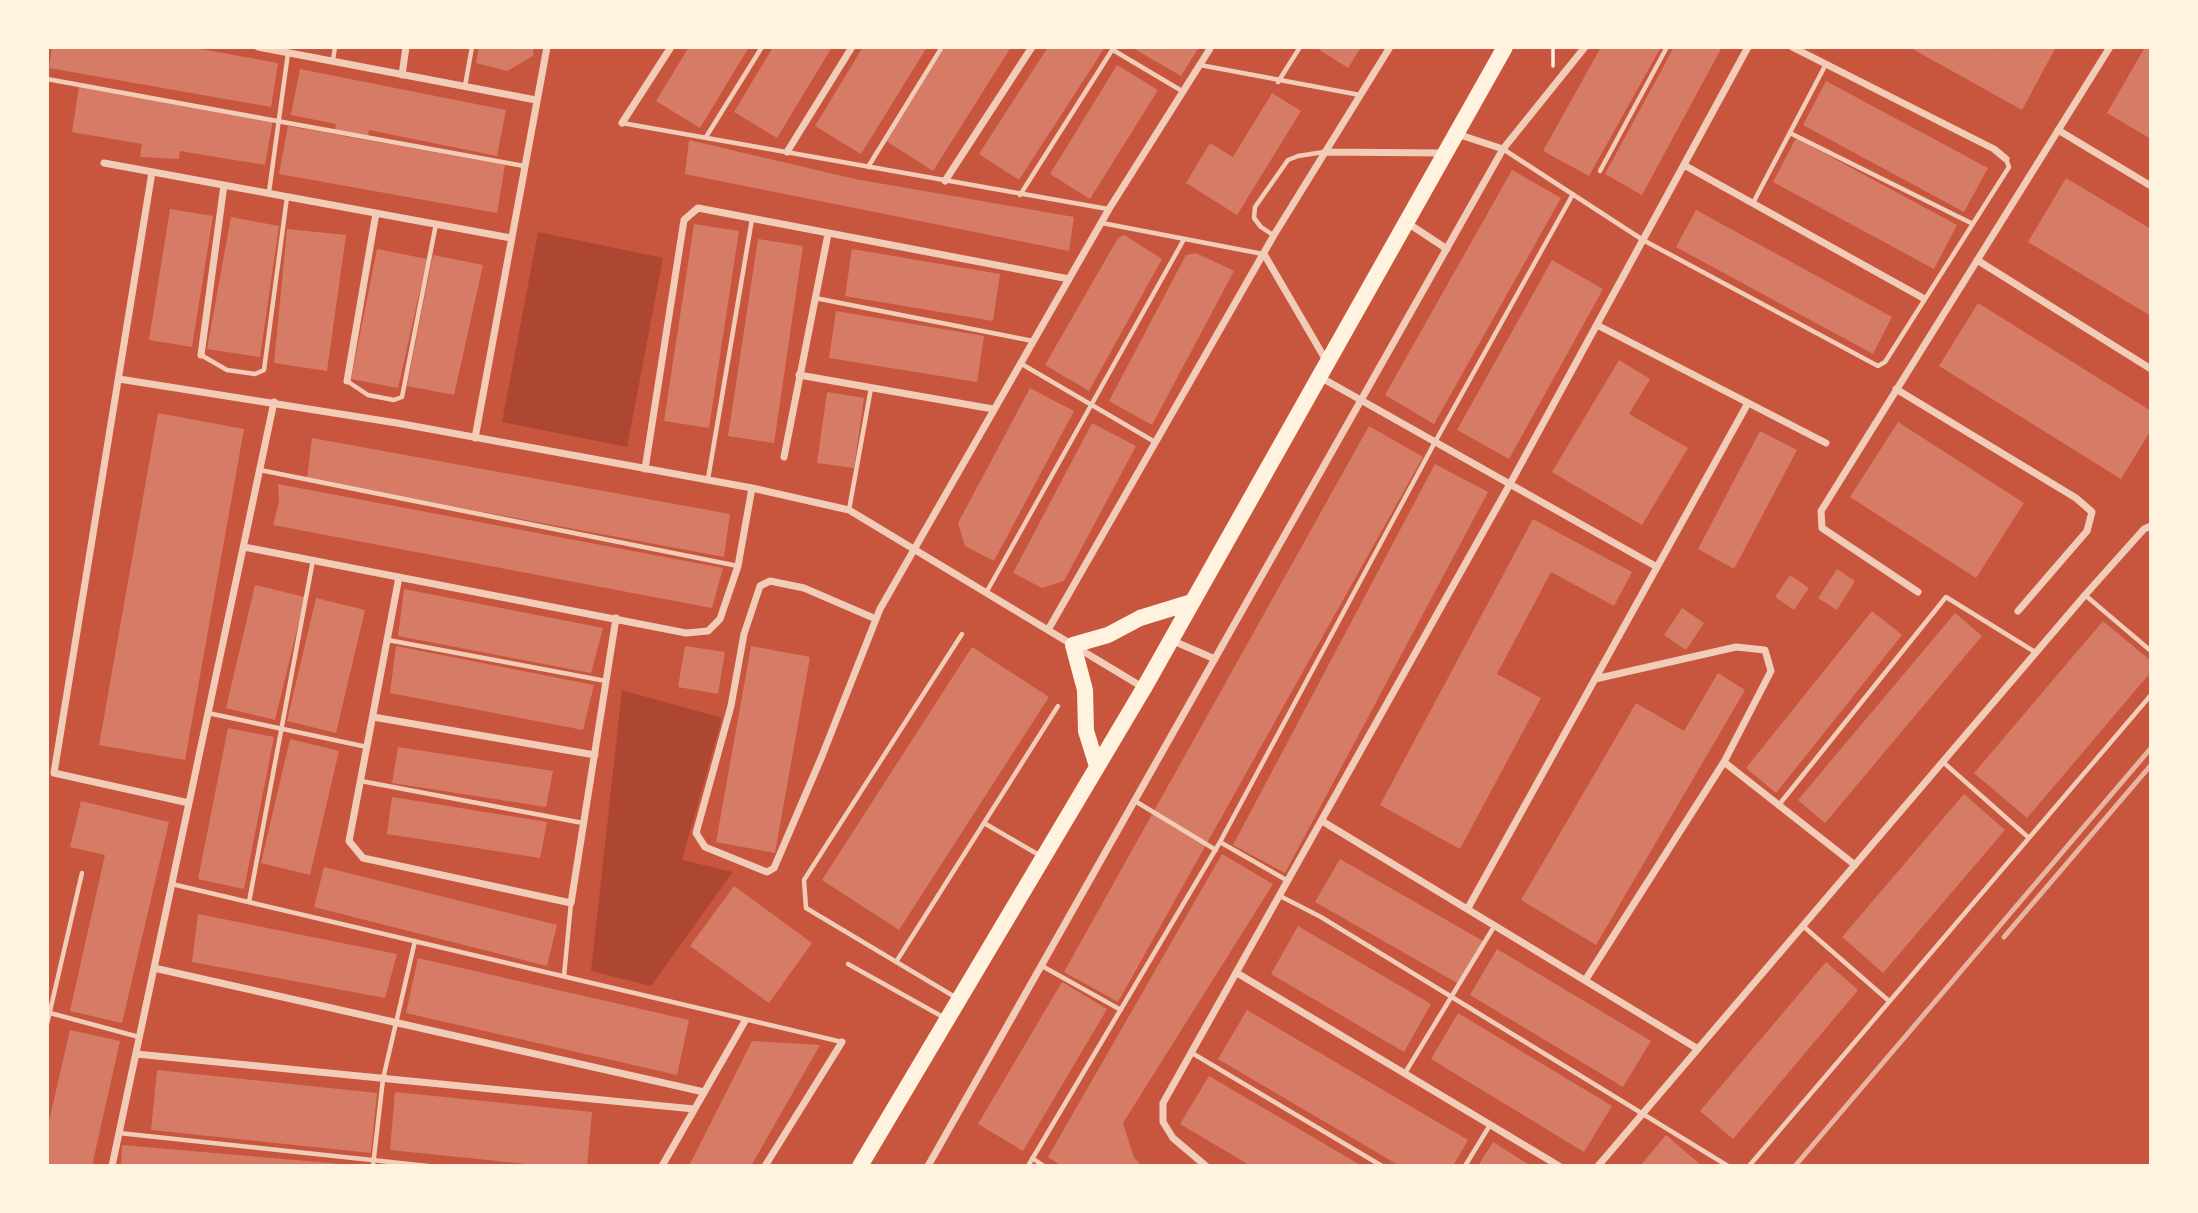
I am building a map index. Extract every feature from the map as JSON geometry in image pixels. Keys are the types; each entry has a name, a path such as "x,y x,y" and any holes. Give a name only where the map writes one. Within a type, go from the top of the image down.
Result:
{"highway":[{"path":"860,1166 1144,688 1505,47"},
{"path":"1097,766 1086,731 1085,690 1073,645 1108,635 1140,618 1192,602"}],"street":[{"path":"259,47 536,100"},
{"path":"402,75 406,47"},
{"path":"475,438 547,47"},
{"path":"622,123 671,47"},
{"path":"787,152 852,47"},
{"path":"945,181 1032,47"},
{"path":"876,619 804,588 770,581 760,586 744,634 730,706 696,833 705,847 768,872 774,868 876,619 1109,209 1212,47"},
{"path":"1048,630 1274,235 1390,47"},
{"path":"928,1166 1503,149 1585,47"},
{"path":"1206,1166 1173,1138 1163,1122 1163,1103 1510,484 1748,47"},
{"path":"1792,47 1994,149 2006,159"},
{"path":"1918,592 1822,528 1821,511 2110,47"},
{"path":"2058,130 2151,186"},
{"path":"1457,133 1503,149"},
{"path":"1325,152 1446,153"},
{"path":"104,163 511,238"},
{"path":"1684,165 1923,298"},
{"path":"152,172 54,773 189,803"},
{"path":"201,355 225,185"},
{"path":"645,469 684,220 698,208 1069,279"},
{"path":"348,381 376,213"},
{"path":"1406,222 1447,249"},
{"path":"784,457 828,234"},
{"path":"1264,254 1324,369 1361,400 1657,567"},
{"path":"1977,260 2151,369"},
{"path":"1597,325 1826,443"},
{"path":"799,375 993,409"},
{"path":"119,379 274,402 475,438 752,488 849,510 1144,688"},
{"path":"1896,389 2076,498 2092,512 2087,531 2018,611"},
{"path":"112,1166 274,402"},
{"path":"1468,908 1748,403"},
{"path":"244,547 686,633 708,631 720,618 738,566 752,488"},
{"path":"1598,1166 2085,595 2144,529 2151,526"},
{"path":"400,577 349,841 363,858 571,902 616,618"},
{"path":"1171,640 1215,659"},
{"path":"1586,979 1724,762 1771,671 1765,650 1736,647 1595,679"},
{"path":"373,717 595,755"},
{"path":"1724,762 1855,865"},
{"path":"1322,821 1698,1049"},
{"path":"154,968 704,1092"},
{"path":"1237,973 1559,1166"},
{"path":"662,1166 745,1021"},
{"path":"765,1166 842,1042"},
{"path":"136,1054 694,1109"}],"lane":[{"path":"333,61 335,47"},
{"path":"465,86 472,47"},
{"path":"706,137 762,47"},
{"path":"868,167 942,47"},
{"path":"1278,82 1300,47"},
{"path":"1600,171 1667,47"},
{"path":"1020,195 1113,49 1183,92"},
{"path":"268,193 288,53"},
{"path":"1752,203 1826,64"},
{"path":"1200,65 1278,82 1360,95"},
{"path":"47,79 279,119 524,166"},
{"path":"622,123 1109,209"},
{"path":"1790,133 1971,223"},
{"path":"1503,149 1643,240 1878,366 1885,362 2008,167 2006,159"},
{"path":"1274,235 1261,227 1254,218 1255,207 1288,160 1309,153 1325,152"},
{"path":"1028,1166 1216,850 1435,442 1573,194"},
{"path":"201,355 227,370 255,373 264,370 287,197"},
{"path":"708,480 752,219"},
{"path":"1101,223 1183,241 1264,254"},
{"path":"348,381 368,395 394,400 402,397 436,224"},
{"path":"986,593 1183,241"},
{"path":"815,298 1033,341"},
{"path":"1020,363 1155,443"},
{"path":"849,510 871,388"},
{"path":"260,470 738,566"},
{"path":"249,902 313,560"},
{"path":"2085,595 2151,651"},
{"path":"1778,806 1946,597 2036,653"},
{"path":"959,999 806,908 804,880 962,634"},
{"path":"388,640 606,681"},
{"path":"1749,1166 2151,695"},
{"path":"896,962 1058,706"},
{"path":"208,713 367,747"},
{"path":"1942,762 2029,838"},
{"path":"360,781 584,823"},
{"path":"1135,801 1216,850"},
{"path":"984,823 1043,857"},
{"path":"1220,842 1288,881"},
{"path":"47,1024 82,873"},
{"path":"172,884 842,1042"},
{"path":"1280,896 1321,917 1644,1112 1728,1166"},
{"path":"564,976 571,902"},
{"path":"1405,1073 1495,925"},
{"path":"1803,926 1889,1001"},
{"path":"373,1166 383,1079 415,942"},
{"path":"848,964 947,1019"},
{"path":"1041,966 1121,1010"},
{"path":"50,1013 139,1037"},
{"path":"1192,1054 1382,1166"},
{"path":"1465,1166 1490,1124"},
{"path":"119,1132 428,1166"},
{"path":"1032,1158 1045,1166"}],"shaded area":[{"path":"538,232 663,258 627,447 502,422"},
{"path":"622,690 722,718 682,860 733,872 651,986 591,971"}],"building":[{"path":"52,47 190,47 278,63 271,107 49,68"},
{"path":"479,47 534,47 533,56 507,71 476,63"},
{"path":"689,47 749,47 700,128 656,101"},
{"path":"773,47 832,47 777,138 734,112"},
{"path":"863,47 927,47 861,154 815,126"},
{"path":"945,47 1011,47 933,171 886,141"},
{"path":"1048,47 1105,47 1019,180 979,154"},
{"path":"1131,47 1199,47 1181,76"},
{"path":"1315,47 1361,47 1348,68"},
{"path":"1601,47 1661,47 1589,176 1543,151"},
{"path":"1674,47 1722,47 1642,195 1605,174"},
{"path":"1909,47 1993,47 1998,50 1999,47 2056,47 2022,110"},
{"path":"2145,47 2151,47 2151,139 2107,113"},
{"path":"1117,65 1158,90 1090,199 1050,174"},
{"path":"300,69 506,110 497,156 369,130 368,136 335,130 336,124 291,115"},
{"path":"1826,81 1988,168 1964,212 1803,125"},
{"path":"79,86 273,119 265,165 180,151 179,159 140,157 142,144 72,132"},
{"path":"1272,93 1301,111 1237,215 1186,183 1210,143 1233,157"},
{"path":"288,126 505,165 497,213 279,174"},
{"path":"1796,138 1957,225 1934,269 1773,182"},
{"path":"689,140 855,179 1074,217 1069,251 685,174"},
{"path":"1512,170 1561,198 1434,424 1385,395"},
{"path":"2066,178 2151,229 2151,316 2028,242"},
{"path":"170,209 213,216 192,347 149,340"},
{"path":"1696,210 1892,317 1873,354 1676,247"},
{"path":"231,217 279,226 260,357 207,349"},
{"path":"694,224 739,231 709,428 664,421"},
{"path":"287,229 346,235 327,371 274,363"},
{"path":"1124,235 1162,259 1089,391 1045,365 1118,238"},
{"path":"758,239 803,246 774,443 728,436"},
{"path":"377,249 427,259 398,388 351,379"},
{"path":"852,249 1000,274 993,321 845,296"},
{"path":"1196,253 1234,271 1152,425 1109,401 1186,255"},
{"path":"433,255 483,265 454,395 407,386"},
{"path":"1552,260 1603,289 1509,459 1457,430"},
{"path":"1978,303 2151,411 2151,430 2121,479 1939,366"},
{"path":"836,311 984,336 977,382 829,358"},
{"path":"1619,360 1650,379 1629,414 1688,448 1642,525 1552,472"},
{"path":"1030,388 1074,411 994,561 965,546 958,523"},
{"path":"827,392 864,398 854,468 817,463"},
{"path":"158,413 244,429 185,760 99,745"},
{"path":"1898,422 2024,503 1976,578 1850,497"},
{"path":"1092,423 1136,446 1064,581 1042,588 1013,573"},
{"path":"1369,426 1423,457 1118,1002 1064,972"},
{"path":"1760,431 1797,450 1734,569 1698,549"},
{"path":"312,438 730,514 724,557 307,479"},
{"path":"1435,464 1488,492 1285,873 1233,845"},
{"path":"278,484 723,568 712,608 273,525 279,502"},
{"path":"1533,519 1632,572 1614,606 1551,572 1497,674 1541,698 1460,849 1380,805"},
{"path":"1837,569 1855,581 1837,610 1818,598"},
{"path":"1790,575 1809,588 1794,610 1775,597"},
{"path":"255,585 305,597 275,720 226,708"},
{"path":"404,589 603,628 591,673 398,636"},
{"path":"316,598 365,610 336,733 287,721"},
{"path":"1682,608 1704,623 1686,650 1664,635"},
{"path":"1872,611 1902,635 1776,793 1746,768"},
{"path":"1955,613 1982,636 1825,823 1798,800"},
{"path":"2103,621 2151,661 2151,672 2027,818 1974,773"},
{"path":"396,646 594,685 583,730 390,693"},
{"path":"685,646 725,652 718,694 678,687"},
{"path":"751,646 810,657 775,853 716,842"},
{"path":"972,647 1049,697 899,930 822,880"},
{"path":"1718,673 1745,690 1596,945 1521,900 1636,703 1684,731"},
{"path":"228,728 274,737 244,889 198,879"},
{"path":"290,739 339,751 310,875 261,863"},
{"path":"398,747 553,771 546,807 392,783"},
{"path":"1964,794 2005,830 1883,973 1842,937"},
{"path":"392,797 547,822 540,858 387,834"},
{"path":"81,801 169,822 122,1023 70,1011 105,855 70,847"},
{"path":"1222,854 1273,884 1123,1123 1134,1158 1142,1166 1062,1166 1048,1157"},
{"path":"1340,859 1483,941 1459,984 1315,902"},
{"path":"324,867 557,925 547,966 314,907"},
{"path":"734,886 812,943 769,1003 690,946"},
{"path":"198,914 397,954 385,998 192,962"},
{"path":"1298,926 1431,1004 1404,1052 1271,974"},
{"path":"1497,949 1651,1041 1623,1087 1470,995"},
{"path":"418,958 689,1020 677,1075 406,1013"},
{"path":"1826,962 1858,990 1733,1139 1700,1111"},
{"path":"1062,982 1107,1009 1023,1151 978,1124"},
{"path":"1247,1010 1468,1140 1453,1166 1400,1166 1218,1059"},
{"path":"1458,1013 1612,1106 1584,1152 1431,1059"},
{"path":"70,1030 120,1041 92,1166 47,1166 47,1130"},
{"path":"752,1041 820,1045 751,1166 689,1166"},
{"path":"157,1070 377,1093 371,1153 151,1130"},
{"path":"1209,1076 1362,1166 1251,1166 1180,1124"},
{"path":"395,1092 592,1112 587,1166 546,1166 390,1150"},
{"path":"1666,1135 1702,1166 1640,1166"},
{"path":"1493,1142 1531,1166 1478,1166"},
{"path":"122,1145 341,1164 341,1166 121,1166"}],"railway":[{"path":"1795,1166 2151,748"},
{"path":"2004,937 2151,765"}]}
